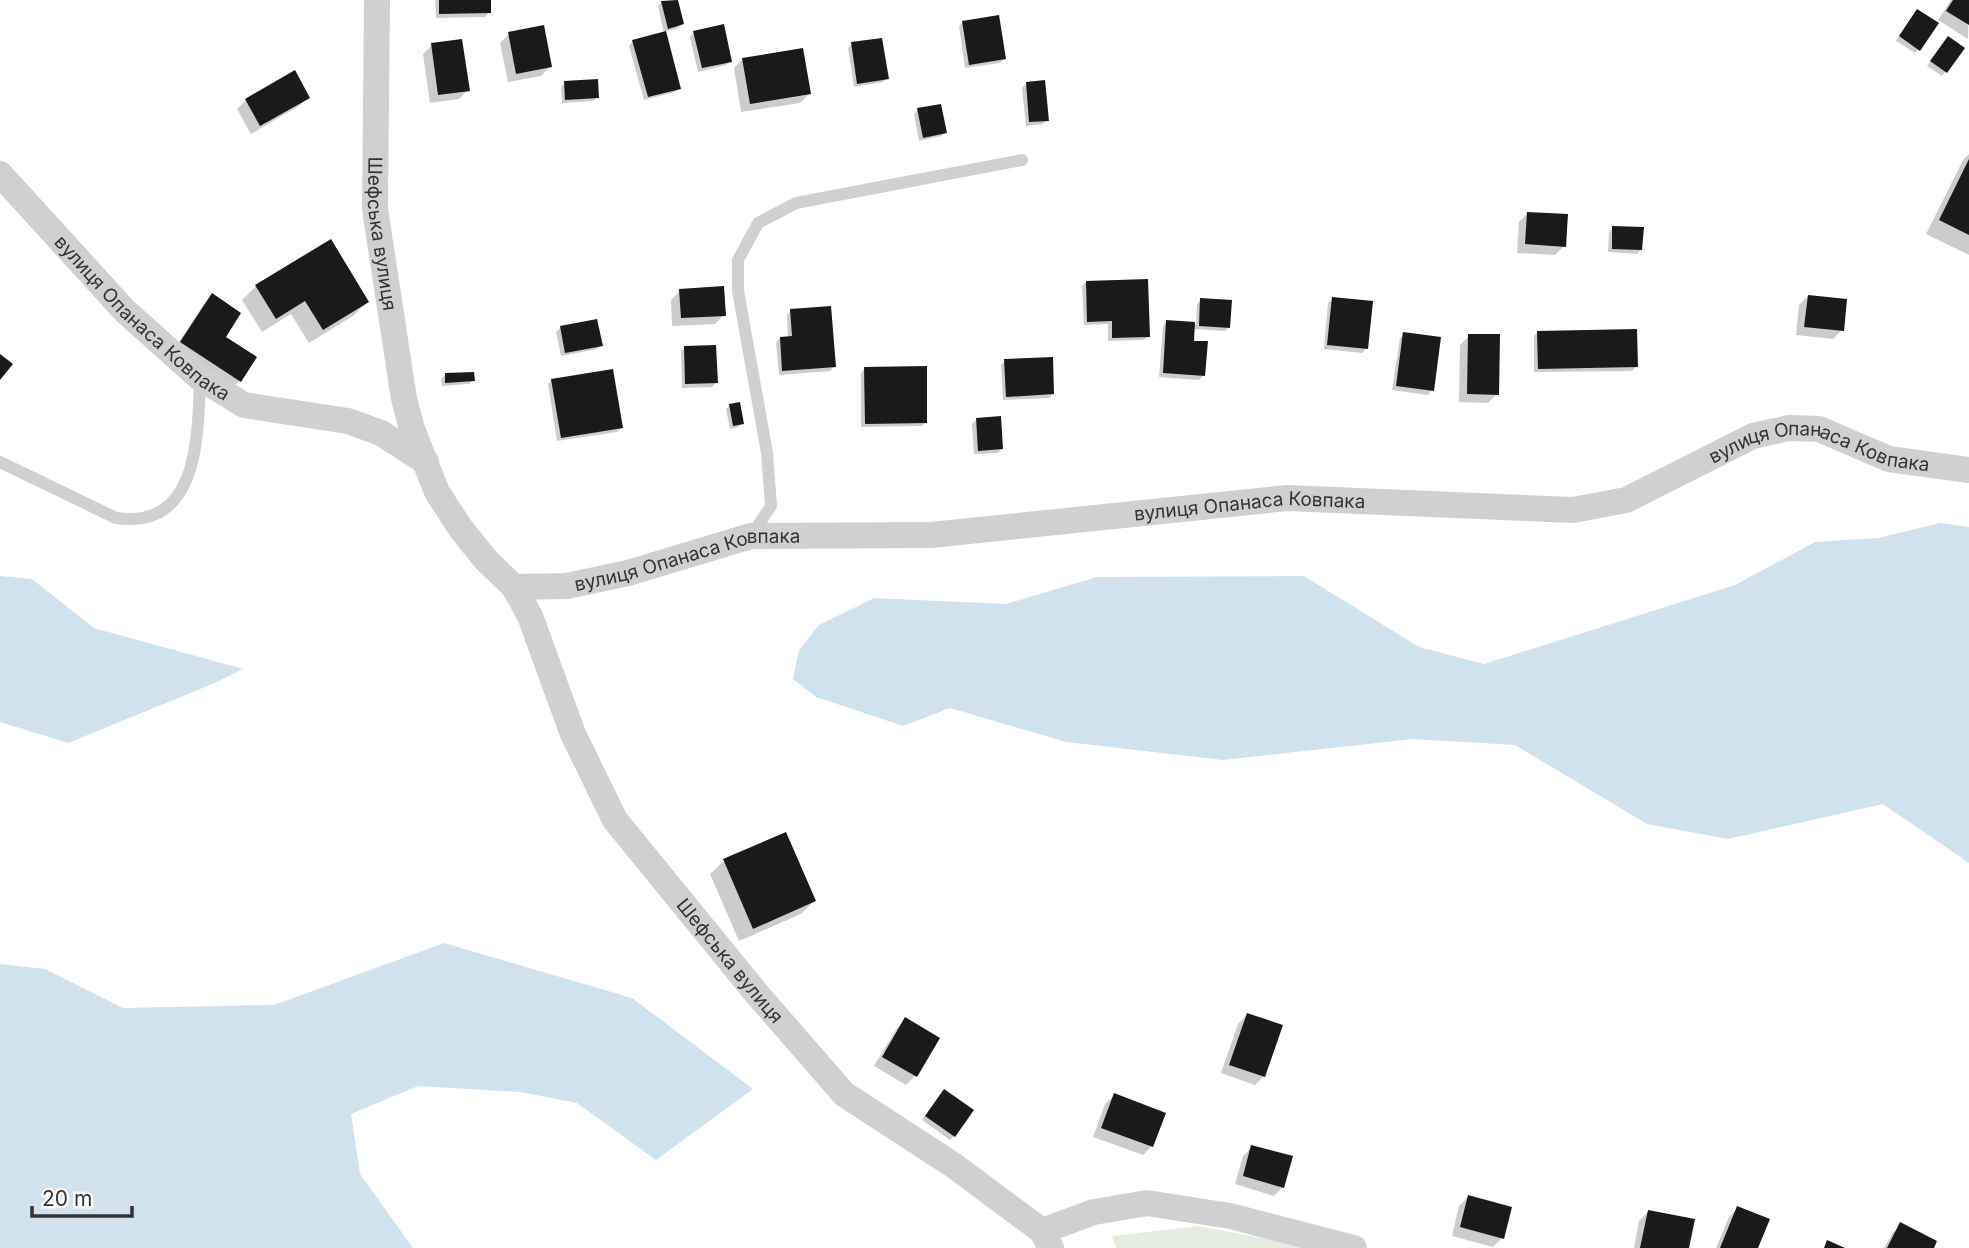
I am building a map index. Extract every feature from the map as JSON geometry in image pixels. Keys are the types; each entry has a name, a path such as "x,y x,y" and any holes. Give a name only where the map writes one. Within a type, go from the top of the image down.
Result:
{"street":[{"name":"Шефська вулиця","path":"377,0 375,209 404,399 438,492 461,529 486,561 514,587 530,616 573,734 614,820 757,994 844,1094 953,1165 1046,1239"},
{"name":"вулиця Опанаса Ковпака","path":"0,174 125,312 200,378 244,404 348,421 381,433 426,462"},
{"name":"вулиця Опанаса Ковпака","path":"514,587 567,586 628,573 751,536 930,535 1287,498 1573,510 1626,500 1753,436 1790,428 1819,429 1889,459 1969,470"},
{"path":"1046,1239 1094,1212 1147,1203 1230,1216 1354,1248"}],"lane":[{"path":"751,536 771,506 766,453 738,291 738,260 758,223 796,203 1022,159"},
{"path":"0,461 116,518 134,521 153,517 169,508 181,493 198,439 200,378"}],"shaded area":[{"path":"1198,1226 1314,1248 1116,1248 1112,1236"}],"water":[{"path":"1940,523 1969,527 1969,863 1883,804 1728,839 1647,824 1515,745 1413,739 1223,760 1066,742 950,708 903,726 816,697 793,679 799,650 819,625 874,598 1006,604 1097,577 1304,576 1419,647 1484,664 1735,585 1815,542 1878,538"},
{"path":"0,576 32,579 94,628 243,669 68,743 0,722"},
{"path":"444,943 632,998 753,1089 656,1160 577,1103 520,1092 418,1086 351,1114 360,1174 413,1248 0,1248 0,964 45,969 123,1008 274,1005"}],"building":[{"path":"439,0 491,0 491,13 439,14"},
{"path":"678,0 684,24 668,29 661,1"},
{"path":"1953,0 1969,0 1969,25 1946,11"},
{"path":"1917,9 1939,23 1920,51 1899,36"},
{"path":"999,15 1006,59 969,65 962,21"},
{"path":"724,24 732,62 702,68 693,31"},
{"path":"544,25 552,67 516,74 508,32"},
{"path":"666,31 681,89 648,97 632,40"},
{"path":"1948,36 1965,48 1947,73 1930,61"},
{"path":"882,38 889,79 857,84 851,42"},
{"path":"462,39 470,91 438,95 431,43"},
{"path":"803,48 811,94 750,104 742,58"},
{"path":"295,70 310,98 260,126 245,99"},
{"path":"598,79 599,98 565,100 564,81"},
{"path":"1045,80 1049,121 1029,122 1026,82"},
{"path":"941,104 947,133 923,138 917,108"},
{"path":"1969,159 1969,235 1939,220"},
{"path":"1527,212 1568,214 1566,247 1525,244"},
{"path":"1612,226 1644,227 1642,250 1612,249"},
{"path":"331,239 369,302 323,330 305,301 276,319 255,285"},
{"path":"1148,279 1150,337 1112,338 1112,321 1087,322 1086,281"},
{"path":"724,286 726,316 681,318 679,289"},
{"path":"212,293 241,313 226,337 257,357 241,382 180,342"},
{"path":"1808,295 1847,299 1844,331 1804,327"},
{"path":"1332,297 1373,301 1368,349 1327,345"},
{"path":"1200,298 1232,300 1230,328 1199,326"},
{"path":"831,306 836,367 782,371 780,337 792,336 790,309"},
{"path":"597,319 603,346 565,353 560,326"},
{"path":"1166,320 1195,322 1194,341 1208,341 1205,376 1163,373"},
{"path":"1637,329 1638,367 1538,369 1537,331"},
{"path":"1403,332 1441,337 1434,391 1396,386"},
{"path":"1468,334 1500,334 1499,395 1467,394"},
{"path":"716,345 718,383 685,384 684,346"},
{"path":"0,354 13,364 0,380"},
{"path":"1053,357 1054,394 1006,397 1004,359"},
{"path":"927,366 927,423 865,424 864,367"},
{"path":"613,369 623,428 561,438 551,379"},
{"path":"474,372 475,381 445,383 445,373"},
{"path":"740,402 744,424 733,426 729,404"},
{"path":"1001,416 1003,449 978,451 976,418"},
{"path":"786,832 816,901 753,929 723,859"},
{"path":"1247,1013 1283,1025 1265,1077 1229,1065"},
{"path":"905,1017 940,1038 917,1077 882,1057"},
{"path":"944,1089 974,1110 955,1137 925,1116"},
{"path":"1114,1093 1166,1113 1153,1147 1101,1128"},
{"path":"1251,1145 1293,1156 1284,1188 1243,1176"},
{"path":"1468,1195 1512,1207 1504,1239 1460,1227"},
{"path":"1737,1206 1770,1219 1758,1248 1720,1248"},
{"path":"1648,1210 1695,1219 1689,1248 1640,1248"},
{"path":"1900,1222 1937,1241 1934,1248 1887,1248"},
{"path":"1827,1240 1845,1248 1824,1248"}]}
